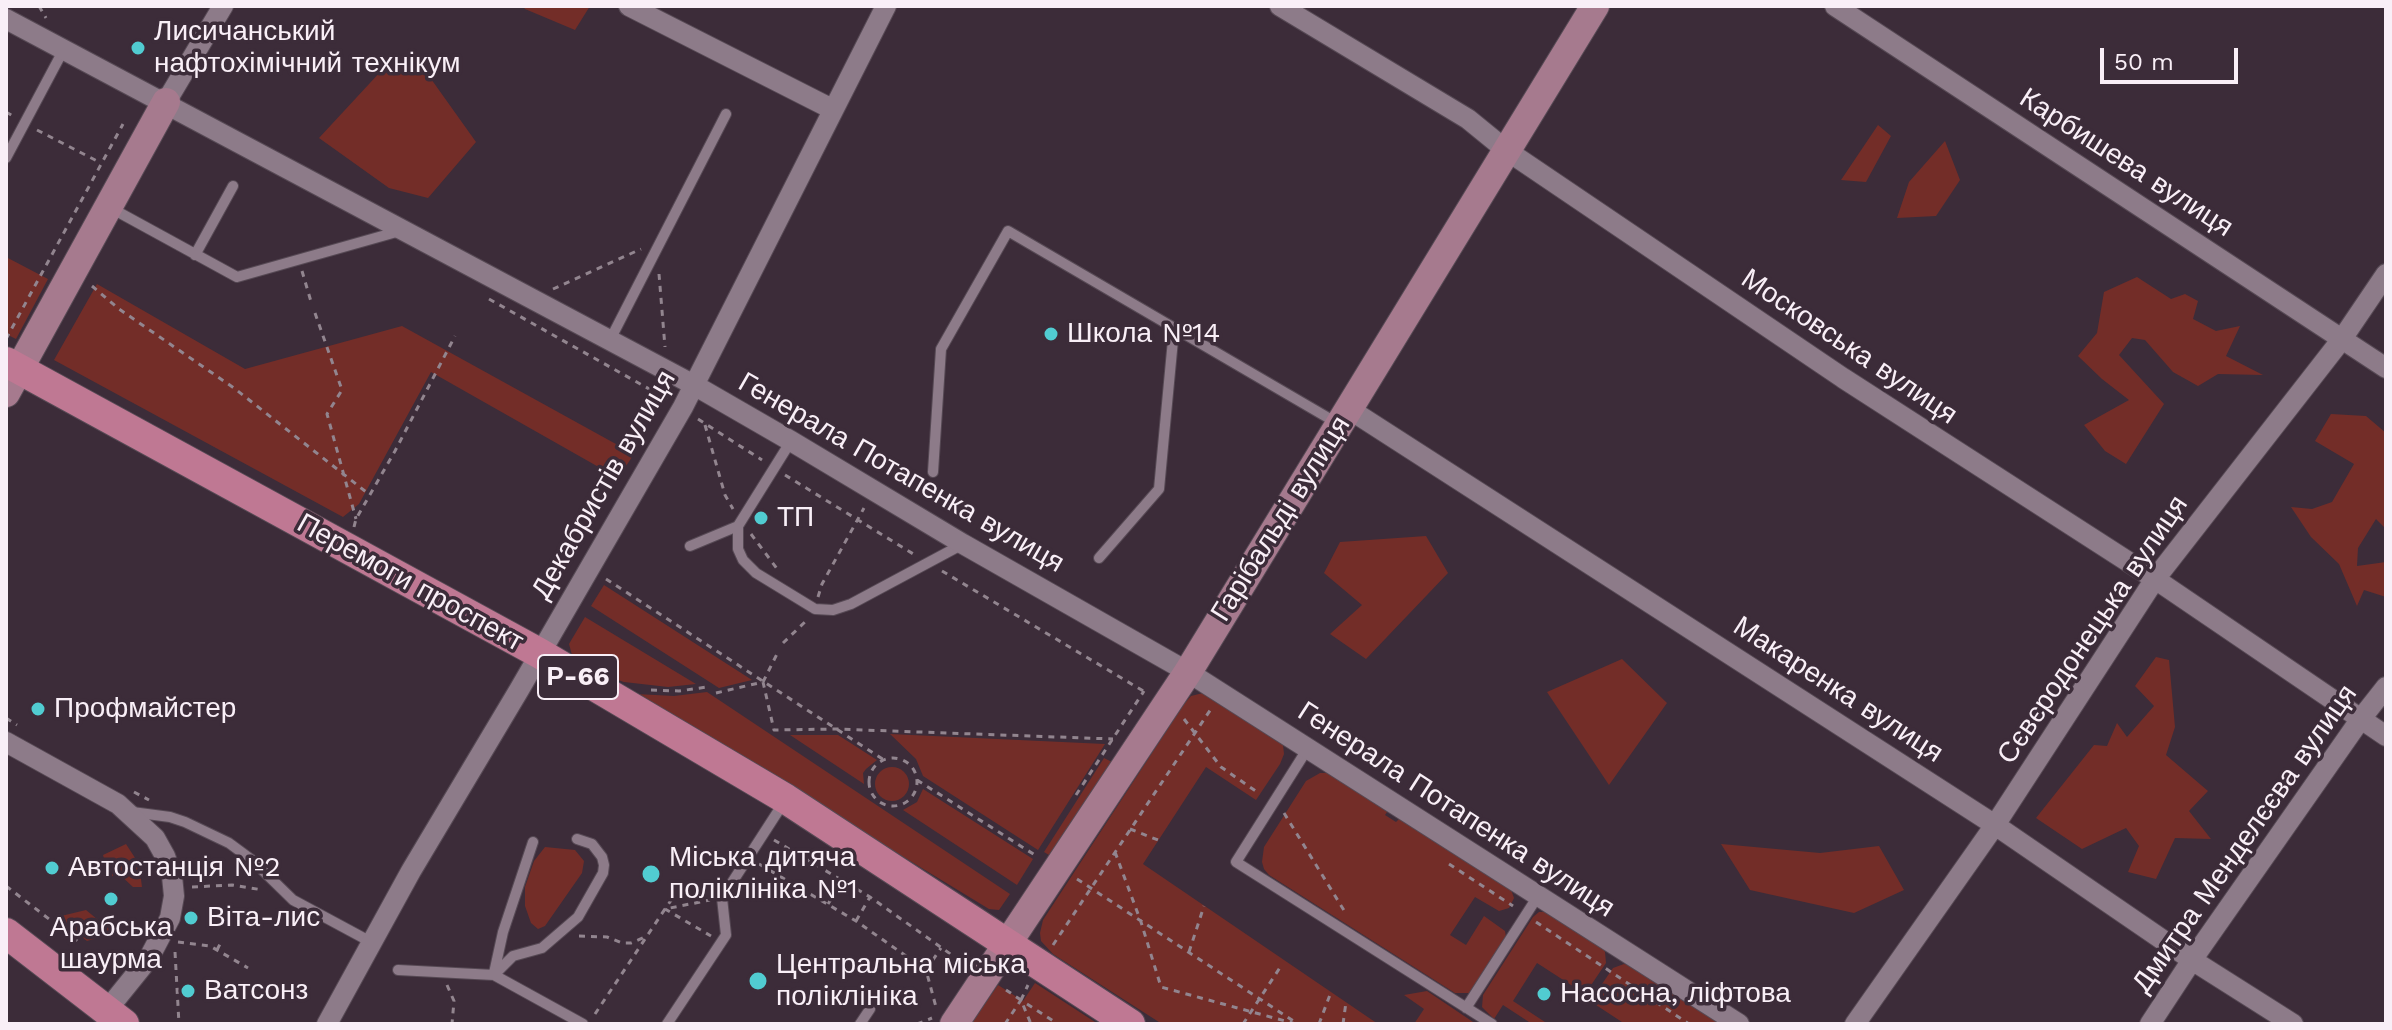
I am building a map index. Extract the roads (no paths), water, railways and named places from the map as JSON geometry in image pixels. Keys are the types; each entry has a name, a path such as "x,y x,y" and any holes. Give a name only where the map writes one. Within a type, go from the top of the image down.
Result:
{"main road":[{"name":"Перемоги проспект","path":"10,374 348,549 539,653 786,799 1130,1024"},
{"path":"6,933 111,1017"}],"street":[{"path":"10,374 73,270 223,6"},
{"path":"629,6 832,109"},
{"name":"Декабристів вулиця","path":"327,1024 371,942 683,407 886,6"},
{"name":"Московська вулиця","path":"1280,6 1468,119 1506,150 1843,378 2155,579 2386,736"},
{"name":"Гарібальді вулиця","path":"954,1024 1188,672 1595,6"},
{"name":"Карбишева вулиця","path":"1835,6 2386,368"},
{"name":"Генерала Потапенка вулиця","path":"6,19 667,370 791,441 963,544 1188,672 1739,1024"},
{"name":"Сєвєродонецька вулиця","path":"1855,1024 1995,825 2155,579 2342,339 2386,274"},
{"name":"Макаренка вулиця","path":"1344,416 1995,825 2192,960 2293,1024"},
{"name":"Дмитра Менделєєва вулиця","path":"2150,1024 2386,687"},
{"path":"6,742 118,804 155,838 165,856 172,876 170,918 149,958 111,1017"}],"lane":[{"path":"6,158 64,49"},
{"path":"610,340 726,114"},
{"path":"195,255 233,186"},
{"path":"108,207 237,277 402,230"},
{"path":"933,472 941,349 1008,231 1174,329 1344,416"},
{"path":"1099,558 1159,489 1174,329"},
{"path":"791,441 740,524 738,549 743,560 756,573 815,609 833,610 851,604 963,544"},
{"path":"690,546 740,524"},
{"path":"1308,748 1236,862 1492,1024"},
{"path":"667,1024 726,935 722,898 786,799"},
{"path":"126,811 170,817 229,843 252,860 293,900 371,942"},
{"path":"494,975 513,956 542,948 578,917 603,873 602,857 598,850 585,840 577,839"},
{"path":"494,975 503,932 533,842"},
{"path":"1466,1008 1538,896"},
{"path":"398,970 494,975 586,1024"},
{"path":"860,1024 870,1009"}],"place":[{"name":"Лисичанський нафтохімічний технікум","path":"138,48"},
{"name":"Школа №14","path":"1051,334"},
{"name":"ТП","path":"761,518"},
{"name":"Профмайстер","path":"38,709"},
{"name":"Автостанція №2","path":"52,868"},
{"name":"Міська дитяча поліклініка №1","path":"651,874"},
{"name":"Арабська шаурма","path":"111,899"},
{"name":"Віта-лис","path":"191,918"},
{"name":"Центральна міська полiклiнiка","path":"758,981"},
{"name":"Ватсонз","path":"188,991"},
{"name":"Насосна, ліфтова","path":"1544,994"}]}
